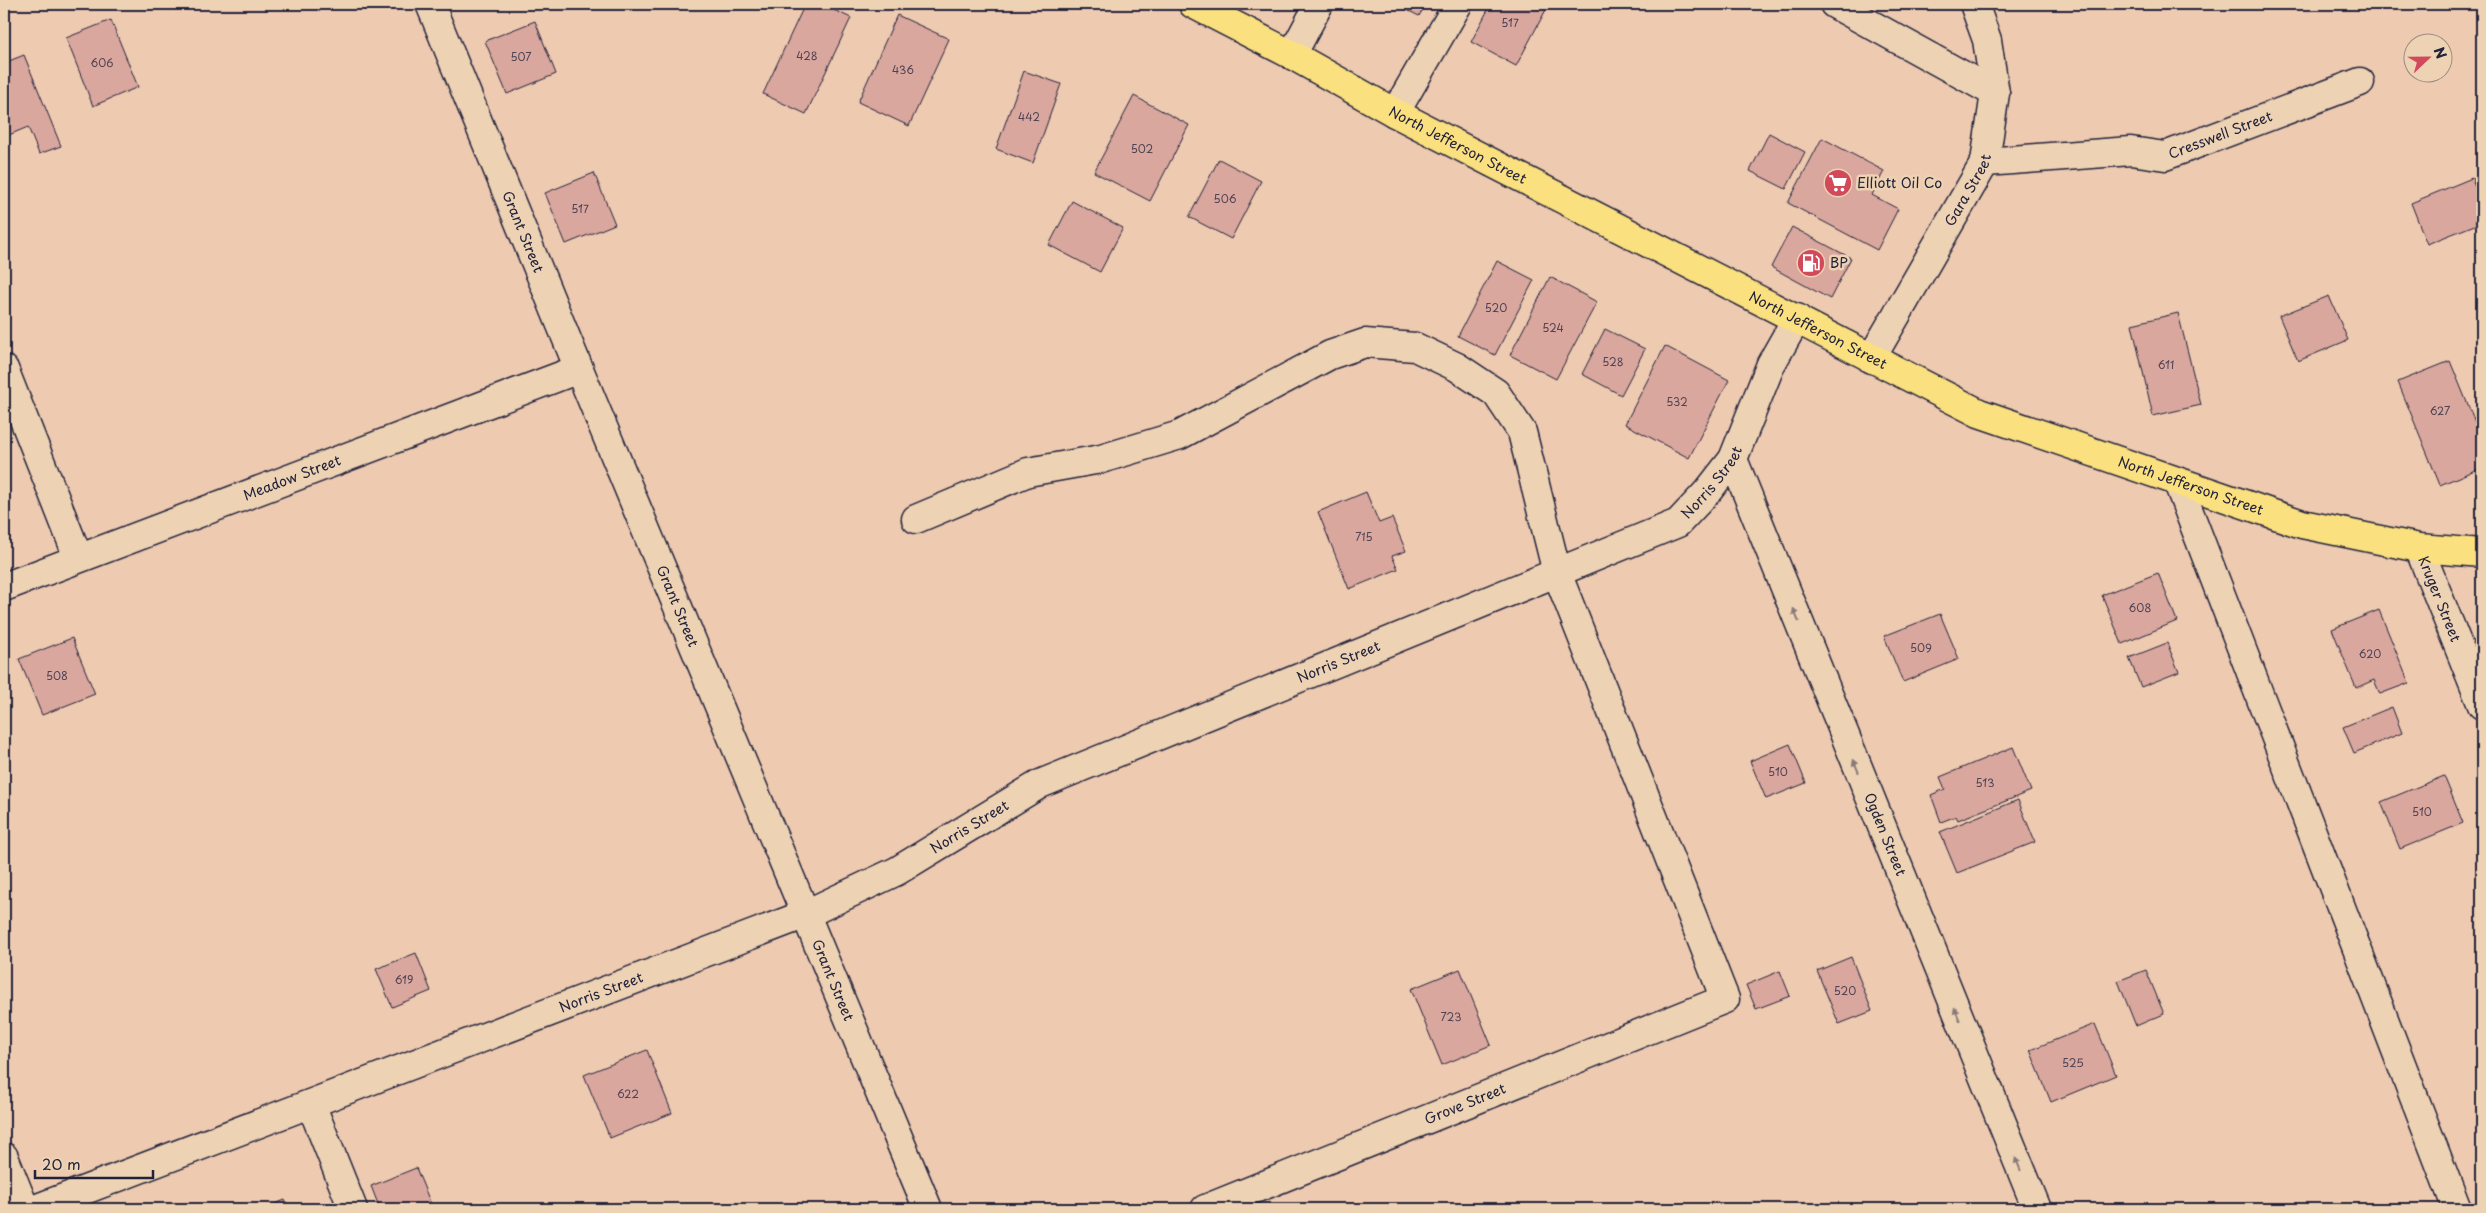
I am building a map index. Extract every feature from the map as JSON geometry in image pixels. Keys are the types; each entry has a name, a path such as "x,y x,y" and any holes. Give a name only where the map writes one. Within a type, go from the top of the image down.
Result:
{"main road":[{"name":"North Jefferson Street","path":"1194,4 1292,55 1395,113 1797,318 1871,360 1979,413 2178,483 2302,524 2419,548 2482,553"}],"street":[{"name":"Grant Street","path":"430,4 579,370 928,1209"},
{"path":"1292,55 1318,4"},
{"path":"1395,113 1458,4"},
{"path":"1834,4 1994,93"},
{"name":"Gara Street","path":"1871,360 1985,162 1994,93 1987,40 1974,4"},
{"name":"Cresswell Street","path":"1985,162 2131,152 2165,156 2360,82"},
{"name":"Norris Street","path":"34,1209 806,914 897,871 1040,784 1678,523 1708,491 1733,458 1771,364 1797,318"},
{"path":"916,519 1028,472 1101,458 1180,435 1330,355 1365,343 1415,347 1457,367 1496,393 1522,432 1557,573"},
{"path":"4,369 78,557"},
{"name":"Meadow Street","path":"4,587 78,557 579,370"},
{"name":"Ogden Street","path":"1733,458 2037,1209"},
{"path":"2178,483 2457,1209"},
{"name":"Kruger Street","path":"2419,548 2482,705"},
{"name":"Grove Street","path":"1205,1209 1725,999 1557,573"},
{"path":"311,1104 353,1209"},
{"path":"4,1157 25,1209"}],"building":[{"path":"805,4 821,4 851,18 806,114 763,94"},
{"path":"1395,4 1426,4 1419,16"},
{"path":"1491,4 1549,4 1516,66 1471,42"},
{"path":"897,15 949,39 909,126 858,102"},
{"path":"111,20 138,87 93,106 66,38"},
{"path":"535,21 556,74 507,94 485,41"},
{"path":"24,55 61,146 39,154 28,127 4,137 4,63"},
{"path":"1024,71 1061,84 1033,163 996,149"},
{"path":"1134,96 1189,125 1150,201 1094,172"},
{"path":"1769,133 1805,152 1786,189 1750,171"},
{"name":"Elliott Oil Co","path":"1822,138 1884,171 1872,195 1898,209 1877,250 1788,203"},
{"path":"1219,159 1261,181 1231,239 1189,217"},
{"path":"594,173 615,224 566,244 545,193"},
{"path":"2472,178 2482,205 2482,222 2427,244 2411,203"},
{"path":"1072,201 1123,228 1100,272 1049,245"},
{"name":"BP","path":"1792,227 1851,258 1830,299 1771,267"},
{"path":"1497,261 1534,280 1495,355 1458,336"},
{"path":"1550,277 1597,302 1556,379 1510,355"},
{"path":"2329,296 2348,340 2298,361 2279,316"},
{"path":"2178,313 2201,405 2153,416 2132,324"},
{"path":"1605,329 1645,349 1621,395 1582,374"},
{"path":"1665,346 1729,380 1689,458 1625,424"},
{"path":"2450,361 2482,439 2482,467 2440,485 2398,382"},
{"path":"1366,492 1379,523 1392,518 1406,551 1392,556 1398,569 1349,589 1318,512"},
{"path":"2158,573 2177,621 2122,644 2102,595"},
{"path":"2379,610 2409,683 2380,694 2374,680 2356,688 2332,629"},
{"path":"1940,614 1959,659 1903,682 1884,636"},
{"path":"72,638 95,694 42,715 19,659"},
{"path":"2167,643 2179,672 2141,687 2129,658"},
{"path":"2392,707 2402,733 2354,753 2343,727"},
{"path":"1790,744 1806,783 1766,799 1750,761"},
{"path":"2013,747 2031,791 1958,820 1956,816 1941,822 1931,795 1945,789 1940,777"},
{"path":"2444,776 2463,823 2400,849 2381,802"},
{"path":"2018,800 2035,842 1957,873 1940,832"},
{"path":"416,953 431,991 392,1007 376,969"},
{"path":"1851,957 1872,1011 1839,1024 1817,971"},
{"path":"1460,969 1491,1045 1442,1065 1411,989"},
{"path":"2146,970 2164,1014 2136,1026 2118,981"},
{"path":"1780,971 1790,996 1756,1009 1746,985"},
{"path":"2095,1024 2116,1075 2051,1102 2030,1050"},
{"path":"647,1050 672,1113 610,1138 584,1075"},
{"path":"416,1168 433,1209 380,1209 371,1186"},
{"path":"285,1200 289,1209 262,1209"}],"place":[{"name":"Elliott Oil Co","path":"1838,183"},
{"name":"BP","path":"1811,263"}]}
